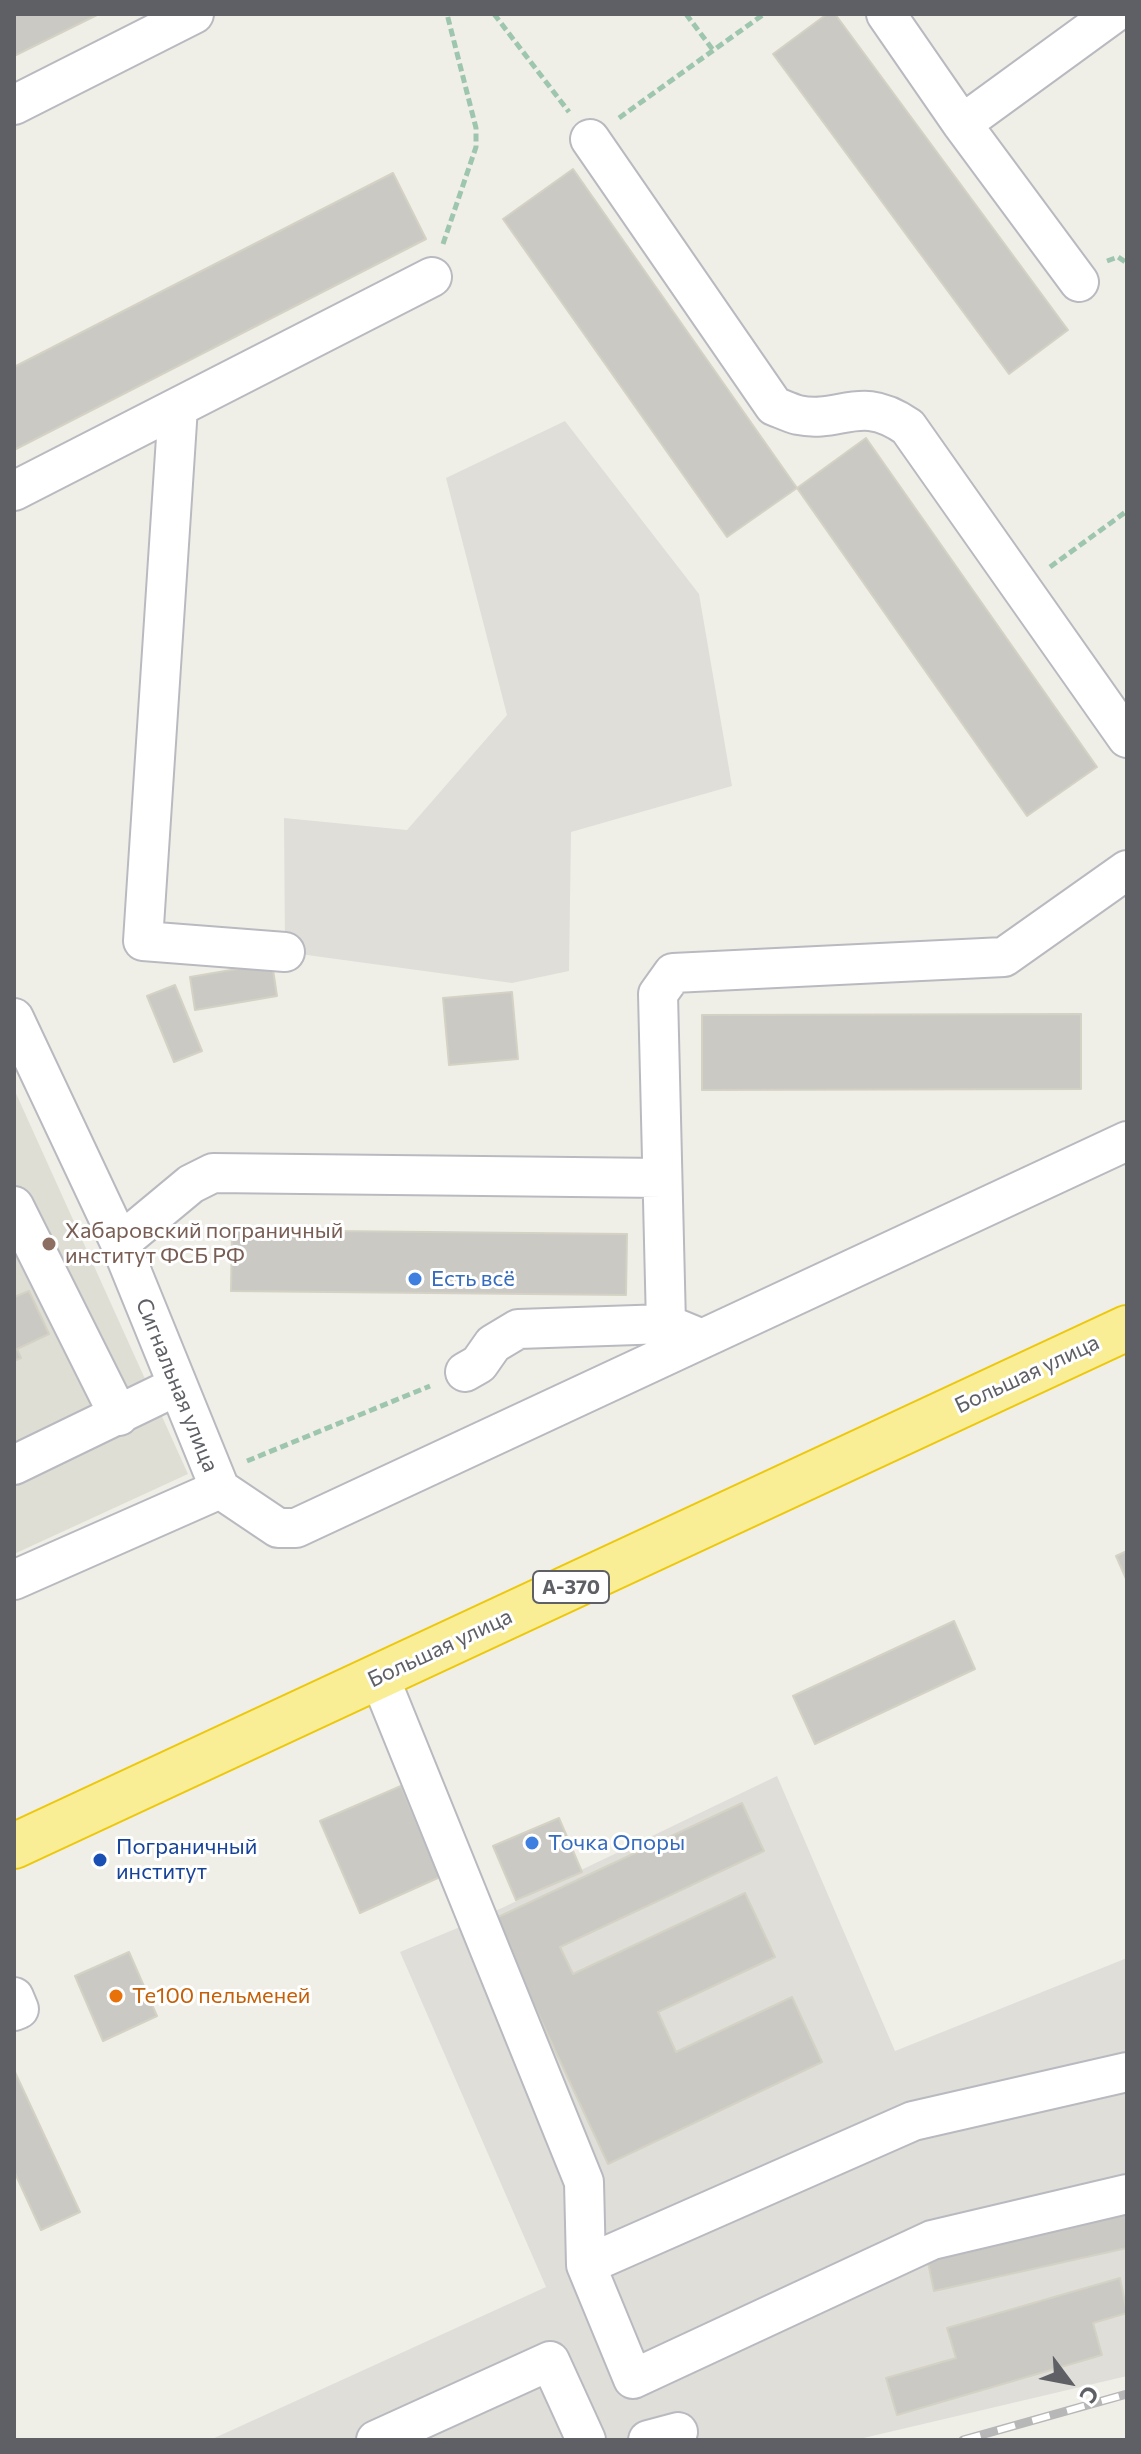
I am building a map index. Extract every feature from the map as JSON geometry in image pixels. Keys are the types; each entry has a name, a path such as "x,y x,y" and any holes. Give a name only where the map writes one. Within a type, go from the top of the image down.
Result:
{"highway":[{"name":"Большая улица","path":"14,1846 1127,1328"}],"street":[{"path":"14,105 194,14"},
{"path":"886,14 962,124 1079,282"},
{"path":"962,124 1117,23"},
{"path":"590,139 774,406 800,416 866,409 890,414 908,427 1127,738"},
{"path":"14,491 432,277"},
{"path":"178,407 143,941 285,952"},
{"path":"683,1331 662,1178 658,994 673,973 1004,957 1127,870"},
{"name":"Сигнальная улица","path":"14,1018 120,1243 217,1482"},
{"path":"14,1580 217,1482 261,1520 278,1528 296,1528 683,1331 1127,1141"},
{"path":"120,1243 191,1184 213,1173 662,1178"},
{"path":"14,1206 119,1416"},
{"path":"465,1372 479,1364 493,1344 518,1329 683,1331"},
{"path":"14,1465 177,1386"},
{"path":"379,1676 584,2182 586,2265 633,2379 932,2240 1127,2194"},
{"path":"14,1997 19,2009 14,2011"},
{"path":"586,2265 913,2121 1127,2072"},
{"path":"376,2440 550,2361 586,2440"}],"path":[{"path":"432,277 476,147 476,128 447,14"},
{"path":"494,14 590,139 764,14"},
{"path":"686,14 713,50"},
{"path":"1021,588 1127,511"},
{"path":"217,1482 465,1372"}],"shaded area":[{"path":"565,421 699,594 732,786 571,832 569,971 512,983 285,952 284,818 407,830 507,715 446,478"},
{"name":"Хабаровский пограничный институт ФСБ РФ","path":"14,1089 188,1474 14,1554"},
{"path":"777,1776 895,2051 1127,1958 1127,2376 855,2440 210,2440 546,2287 400,1952 479,1919"}],"building":[{"path":"14,14 99,14 14,56"},
{"path":"827,14 835,14 1068,330 1009,374 773,54"},
{"path":"573,169 797,488 727,537 503,219"},
{"path":"393,173 426,239 14,450 14,367"},
{"path":"866,438 1097,767 1027,816 797,488"},
{"path":"272,963 277,996 195,1010 190,977"},
{"path":"175,985 202,1051 174,1062 147,996"},
{"path":"512,992 518,1059 449,1065 443,998"},
{"path":"1081,1014 1081,1089 702,1090 702,1015"},
{"path":"232,1230 627,1234 626,1295 231,1291"},
{"path":"29,1291 49,1334 17,1349 21,1358 14,1361 14,1297"},
{"path":"1127,1551 1127,1581 1116,1556"},
{"path":"954,1621 975,1669 815,1744 793,1696"},
{"path":"401,1786 440,1877 360,1913 320,1821"},
{"path":"742,1803 764,1851 560,1947 573,1974 745,1893 775,1957 658,2012 676,2052 792,1997 822,2062 608,2164 494,1919"},
{"path":"559,1818 582,1872 516,1900 493,1846"},
{"path":"129,1952 157,2016 103,2041 75,1976"},
{"path":"14,2070 80,2212 41,2230 14,2171"},
{"path":"1127,2213 1127,2248 934,2291 927,2258"},
{"path":"1120,2278 1127,2313 1093,2323 1102,2355 897,2415 886,2378 956,2358 947,2328"}],"railway":[{"path":"963,2440 1127,2394"}],"place":[{"name":"Хабаровский пограничный институт ФСБ РФ","path":"49,1244"},
{"name":"Есть всё","path":"415,1279"},
{"name":"Точка Опоры","path":"532,1843"},
{"name":"Пограничный институт","path":"100,1860"},
{"name":"Те100 пельменей","path":"116,1996"}]}
